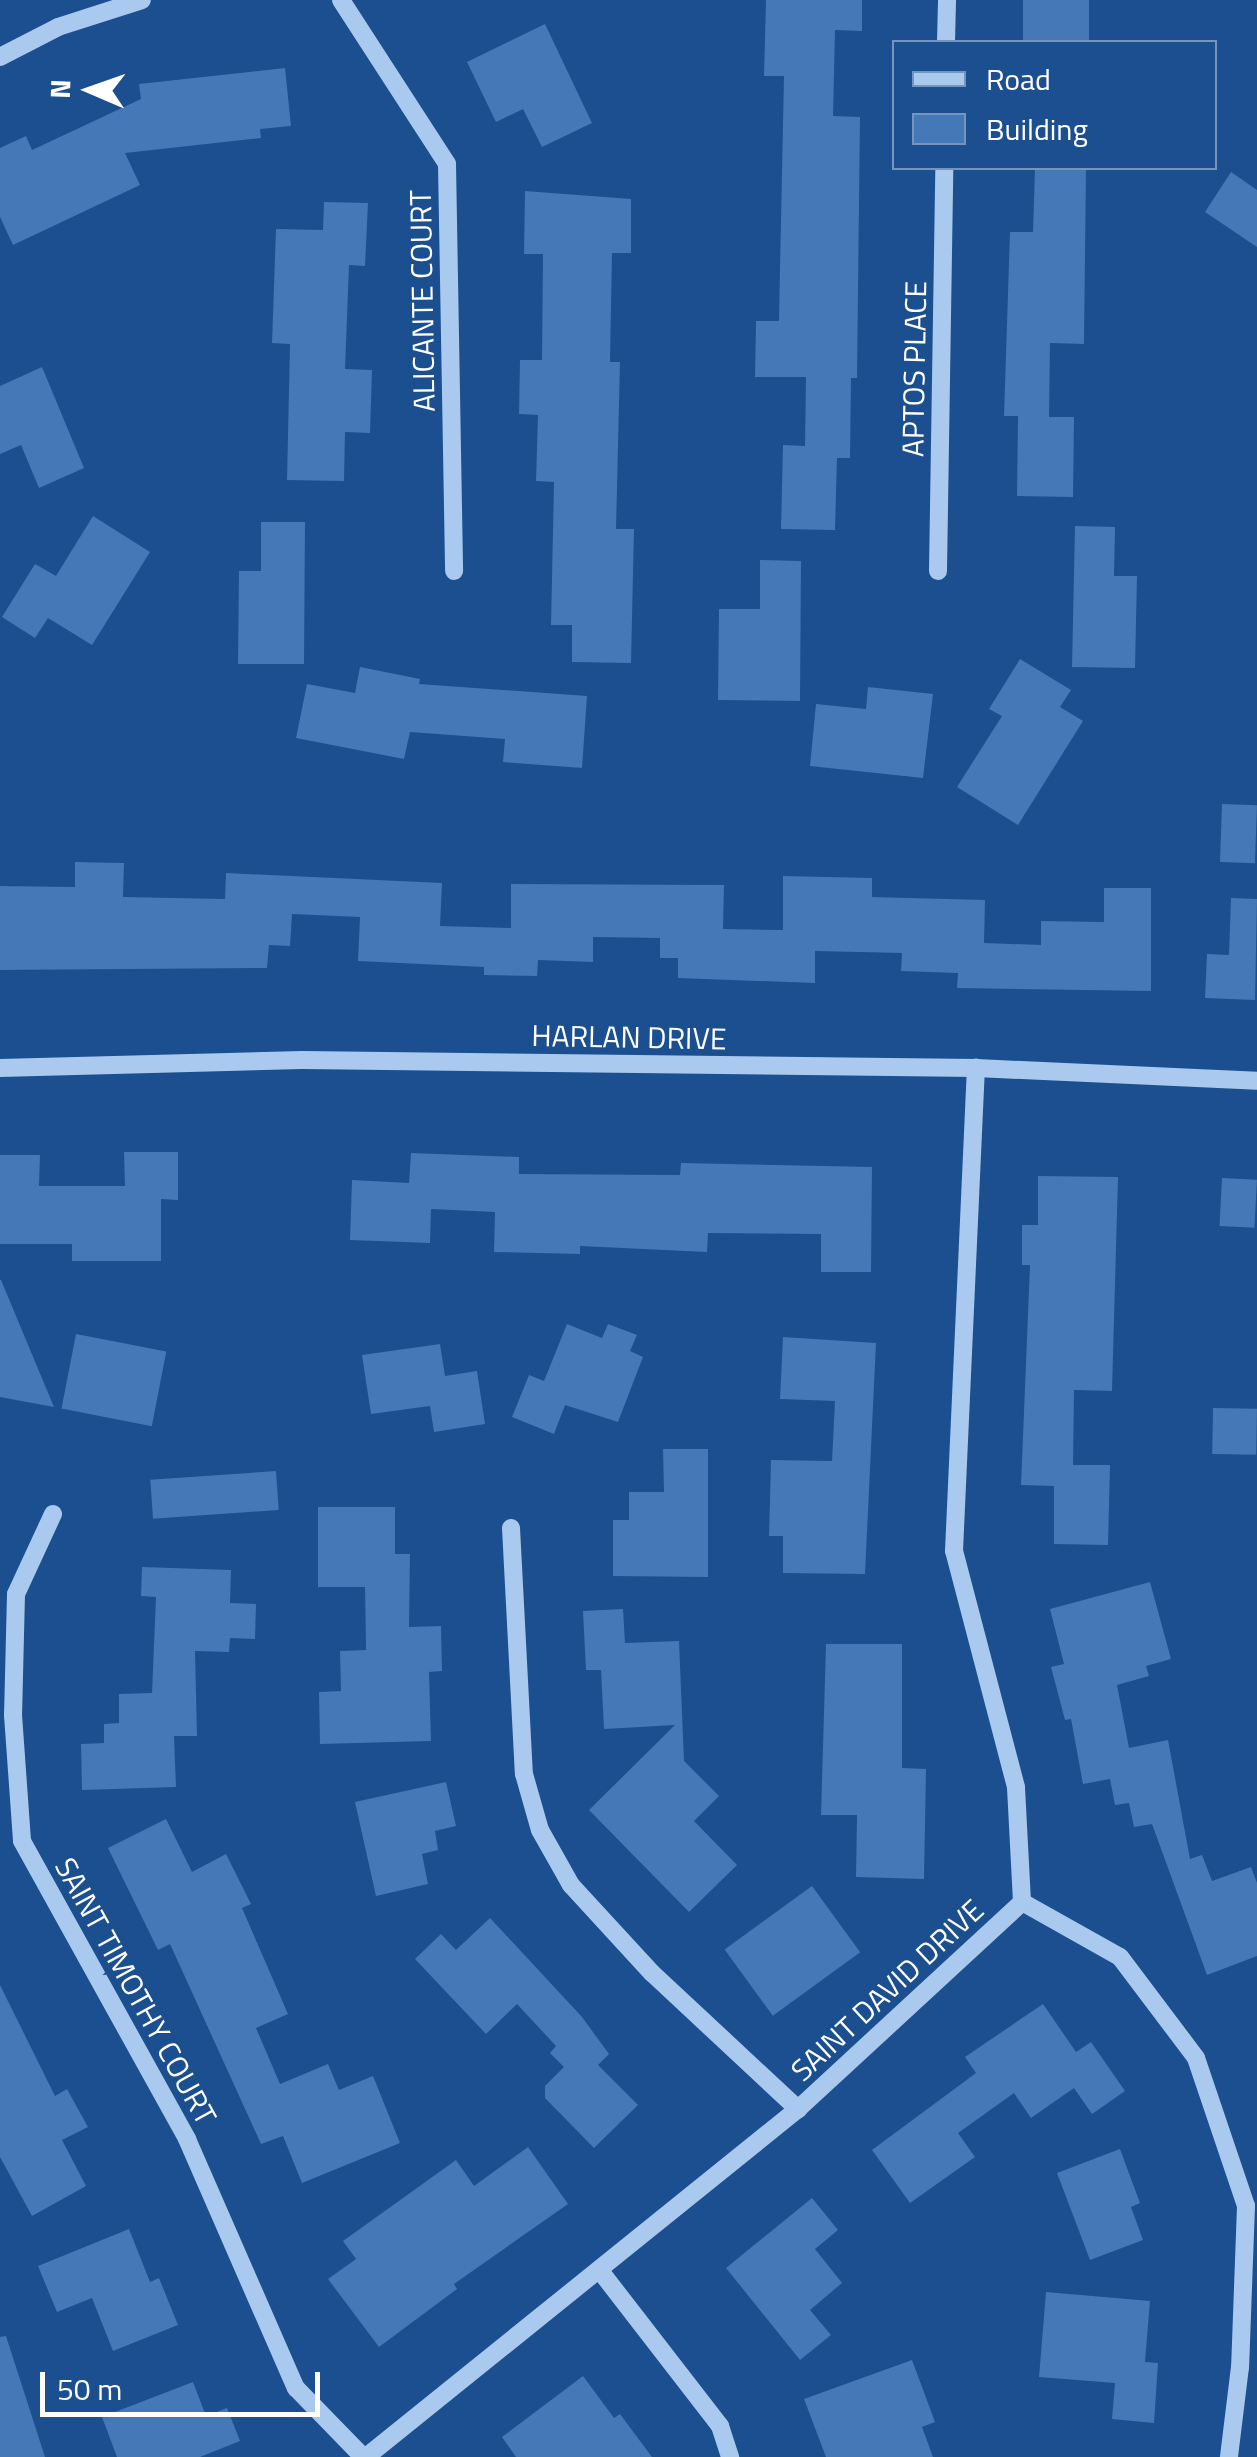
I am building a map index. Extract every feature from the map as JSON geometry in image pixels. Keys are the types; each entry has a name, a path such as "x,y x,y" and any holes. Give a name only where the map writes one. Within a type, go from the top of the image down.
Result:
{"street":[{"path":"0,57 58,27 142,0"},
{"name":"ALICANTE COURT","path":"341,0 447,164 454,571"},
{"path":"946,0 946,40"},
{"name":"APTOS PLACE","path":"938,571 944,170"},
{"name":"HARLAN DRIVE","path":"0,1068 302,1060 976,1068 1257,1080"},
{"name":"SAINT DAVID DRIVE","path":"364,2457 601,2272 798,2109 1022,1902 1016,1787 954,1551 976,1068"},
{"name":"SAINT TIMOTHY COURT","path":"53,1514 16,1594 13,1715 22,1841 186,2140 296,2388 364,2457"},
{"path":"511,1528 524,1774 540,1830 571,1885 652,1973 798,2109"},
{"path":"1022,1902 1120,1957 1196,2058 1246,2206 1240,2367 1229,2457"},
{"path":"601,2272 720,2426 730,2457"}],"building":[{"path":"766,0 862,0 862,31 835,30 833,116 860,117 857,378 851,378 850,458 837,458 835,530 781,529 783,445 805,446 806,377 755,377 756,321 779,321 784,76 764,76"},
{"path":"1023,0 1089,0 1089,40 1023,40"},
{"path":"545,24 592,123 542,147 523,109 496,122 467,62"},
{"path":"285,68 291,126 260,129 261,138 125,153 140,185 13,245 0,217 0,148 26,136 32,150 141,99 139,84"},
{"path":"1035,170 1086,170 1084,344 1050,343 1049,417 1074,417 1073,497 1017,496 1018,416 1004,416 1010,232 1033,232"},
{"path":"1231,172 1257,190 1257,247 1205,212"},
{"path":"525,191 631,199 631,253 612,253 610,362 620,362 616,529 634,529 631,663 572,662 572,625 551,625 554,482 536,481 538,415 519,414 520,360 542,360 543,254 524,254"},
{"path":"324,202 368,203 365,266 349,265 345,369 372,370 370,433 345,432 344,481 287,480 290,344 272,343 276,229 323,230"},
{"path":"42,367 84,468 39,488 21,445 0,454 0,386"},
{"path":"93,516 150,552 92,645 48,618 35,638 2,617 35,564 56,576"},
{"path":"261,522 305,522 304,664 238,664 239,571 261,571"},
{"path":"1075,526 1115,527 1114,576 1137,576 1135,668 1072,667"},
{"path":"760,560 801,561 800,701 718,700 719,609 760,609"},
{"path":"1020,659 1071,690 1060,707 1083,721 1018,825 957,787 1002,716 989,709"},
{"path":"360,667 420,679 419,684 587,696 582,768 503,762 505,739 410,732 404,759 296,738 307,684 355,693"},
{"path":"868,687 933,694 923,778 810,766 816,704 866,709"},
{"path":"1222,804 1257,805 1255,863 1220,862"},
{"path":"75,862 124,863 123,897 225,899 226,873 442,883 440,926 511,928 511,884 724,885 723,929 783,930 783,876 872,878 872,897 985,900 984,943 1041,945 1041,921 1104,922 1104,888 1151,888 1151,991 957,988 958,973 901,971 902,953 815,951 815,983 678,978 678,958 660,958 660,938 593,937 593,962 538,960 537,976 484,975 484,967 358,961 360,917 292,914 290,946 269,945 267,968 0,970 0,886 75,887"},
{"path":"1231,898 1257,899 1255,1000 1205,998 1207,954 1229,955"},
{"path":"124,1152 178,1152 178,1200 161,1199 161,1261 72,1261 72,1244 0,1244 0,1155 40,1155 39,1186 125,1186"},
{"path":"411,1153 519,1157 519,1174 680,1175 681,1163 872,1167 871,1272 821,1272 821,1234 708,1233 707,1252 580,1246 580,1254 494,1252 495,1212 431,1209 430,1243 350,1240 352,1180 409,1183"},
{"path":"1038,1176 1118,1177 1112,1391 1074,1390 1073,1465 1110,1465 1108,1545 1054,1544 1054,1486 1021,1485 1030,1265 1022,1265 1022,1225 1038,1225"},
{"path":"1222,1178 1257,1180 1254,1228 1219,1226"},
{"path":"1,1280 54,1407 0,1397"},
{"path":"567,1324 602,1338 608,1324 637,1335 630,1351 643,1357 618,1422 565,1405 554,1434 512,1417 529,1375 544,1381"},
{"path":"76,1334 166,1352 152,1426 61,1409"},
{"path":"783,1337 876,1343 865,1574 783,1573 783,1536 769,1536 771,1460 832,1461 835,1401 780,1399"},
{"path":"440,1344 445,1376 477,1371 485,1424 434,1432 430,1406 371,1414 362,1355"},
{"path":"1213,1408 1257,1409 1256,1455 1212,1454"},
{"path":"663,1449 708,1449 708,1577 613,1576 613,1520 629,1520 629,1492 664,1492"},
{"path":"276,1471 279,1510 153,1519 150,1480"},
{"path":"318,1507 395,1507 395,1554 410,1554 409,1627 441,1626 442,1671 429,1672 431,1741 320,1744 319,1692 341,1691 340,1651 366,1650 365,1587 318,1587"},
{"path":"142,1567 231,1570 230,1603 256,1604 255,1639 230,1638 229,1652 195,1651 197,1736 174,1736 176,1787 82,1790 81,1744 104,1743 104,1724 119,1723 119,1694 152,1693 156,1597 141,1596"},
{"path":"1150,1582 1171,1659 1146,1666 1149,1676 1117,1685 1129,1748 1168,1740 1190,1859 1202,1855 1212,1881 1251,1867 1257,1883 1257,1956 1207,1975 1152,1824 1134,1827 1129,1803 1115,1805 1110,1779 1083,1784 1071,1719 1065,1720 1051,1667 1064,1664 1050,1609"},
{"path":"623,1609 625,1643 679,1641 684,1761 719,1796 694,1821 737,1865 689,1912 589,1810 675,1725 604,1729 601,1670 586,1670 583,1611"},
{"path":"826,1644 902,1644 902,1768 926,1769 924,1879 856,1877 857,1815 821,1815"},
{"path":"446,1782 456,1826 435,1831 438,1850 422,1854 428,1884 376,1896 355,1802"},
{"path":"166,1819 192,1872 226,1854 251,1904 242,1908 288,2014 256,2028 280,2084 328,2064 339,2090 373,2076 400,2143 302,2183 283,2136 261,2144 170,1944 158,1950 108,1848"},
{"path":"812,1886 860,1952 773,2016 725,1949"},
{"path":"490,1918 582,2017 609,2054 598,2065 638,2105 594,2148 545,2098 545,2086 564,2067 550,2053 556,2046 517,2004 486,2034 415,1959 441,1934 456,1950"},
{"path":"0,1985 55,2096 67,2089 88,2127 62,2140 86,2186 32,2216 0,2157"},
{"path":"1043,2004 1076,2052 1091,2042 1125,2091 1092,2114 1074,2088 1031,2118 1014,2093 958,2133 975,2157 910,2203 872,2150 976,2073 965,2057"},
{"path":"528,2147 568,2204 454,2284 457,2289 379,2347 328,2279 356,2259 343,2241 456,2160 474,2186"},
{"path":"1120,2149 1140,2203 1131,2207 1143,2240 1090,2260 1057,2173"},
{"path":"812,2198 838,2230 815,2249 842,2283 810,2310 831,2335 800,2360 726,2268"},
{"path":"129,2229 150,2282 159,2278 178,2325 113,2351 92,2298 57,2312 38,2266"},
{"path":"1046,2292 1150,2301 1145,2362 1158,2363 1154,2423 1112,2419 1115,2383 1039,2377"},
{"path":"6,2336 45,2457 0,2457 0,2337"},
{"path":"912,2360 935,2422 922,2427 933,2457 826,2457 804,2399"},
{"path":"583,2376 614,2418 620,2414 652,2457 516,2457 502,2437"},
{"path":"193,2382 206,2416 227,2408 240,2441 200,2457 117,2457 102,2417"}]}
